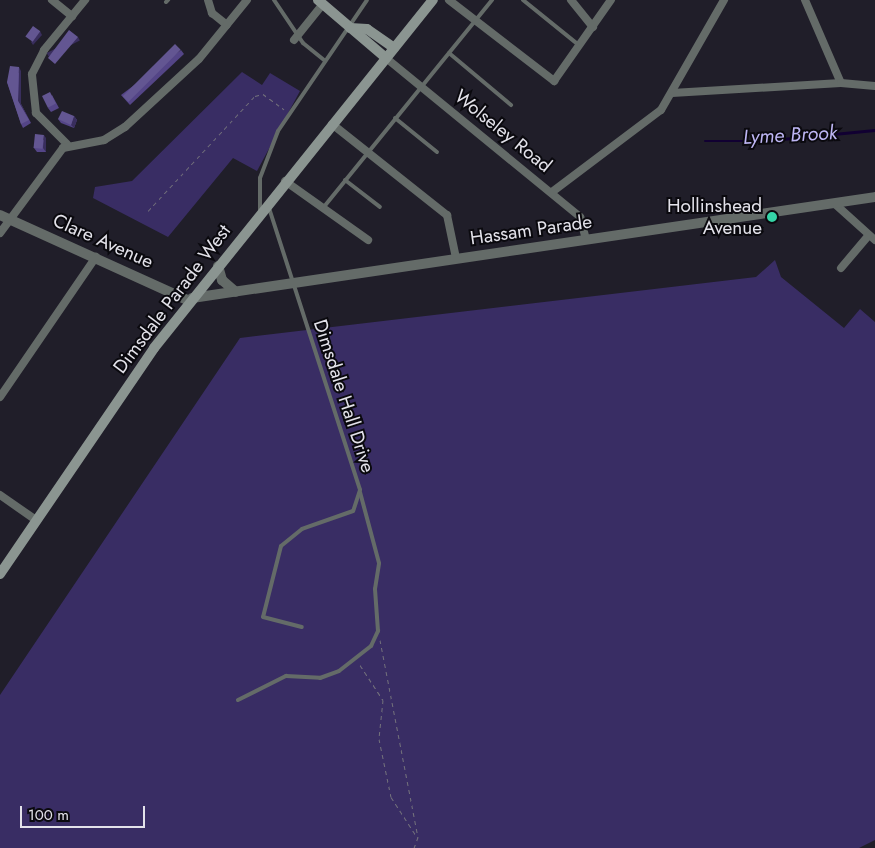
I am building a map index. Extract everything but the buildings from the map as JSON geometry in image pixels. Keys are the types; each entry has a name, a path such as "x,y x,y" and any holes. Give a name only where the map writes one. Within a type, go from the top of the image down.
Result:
{"main road":[{"name":"Dimsdale Parade West","path":"0,574 191,300 432,0"},
{"path":"320,3 386,58"},
{"path":"350,28 367,29 394,48"}],"street":[{"path":"52,0 72,16"},
{"path":"67,144 36,113 30,86 35,63 86,0"},
{"path":"208,0 212,13 226,25"},
{"path":"0,232 5,218 67,144 114,135 199,59 247,0"},
{"path":"449,0 554,81 611,0"},
{"path":"571,0 593,27"},
{"path":"552,192 661,110 724,0"},
{"path":"806,0 841,83"},
{"path":"296,38 320,3"},
{"name":"Wolseley Road","path":"386,58 552,192 580,217 586,239"},
{"path":"672,93 841,83 875,86"},
{"path":"332,124 447,215 456,258"},
{"path":"285,182 368,240"},
{"name":"Hassam Parade","path":"191,300 456,258 875,197"},
{"path":"835,204 872,237 842,268"},
{"name":"Clare Avenue","path":"5,218 191,300"},
{"path":"0,397 96,257"},
{"path":"218,266 222,280 236,292"},
{"path":"0,495 36,520"}],"lane":[{"path":"274,0 296,38 324,60"},
{"path":"260,213 260,178 278,131 324,60 350,28 367,0"},
{"path":"322,208 492,0"},
{"path":"523,0 580,46"},
{"path":"449,53 511,105"},
{"path":"395,118 437,152"},
{"path":"345,180 380,207"},
{"name":"Dimsdale Hall Drive","path":"267,204 360,490 353,511 288,537 278,559 263,617 302,626"},
{"path":"238,700 286,676 320,678 339,671 358,660 378,631 374,589 379,563 360,490"}],"path":[{"path":"148,211 255,96 270,97 290,114"},
{"path":"378,631 418,837 414,848"},
{"path":"360,665 384,700 379,739 391,797 418,837"}],"shaded area":[{"path":"242,72 262,85 270,73 300,91 257,171 233,158 168,237 93,198 95,187 132,181"},
{"path":"775,260 781,277 844,328 860,309 875,322 875,840 859,848 0,848 0,695 240,338 756,277"}],"waterway":[{"name":"Lyme Brook","path":"705,141 761,141 875,130"}],"place":[{"name":"Hollinshead Avenue","path":"772,217"}]}
